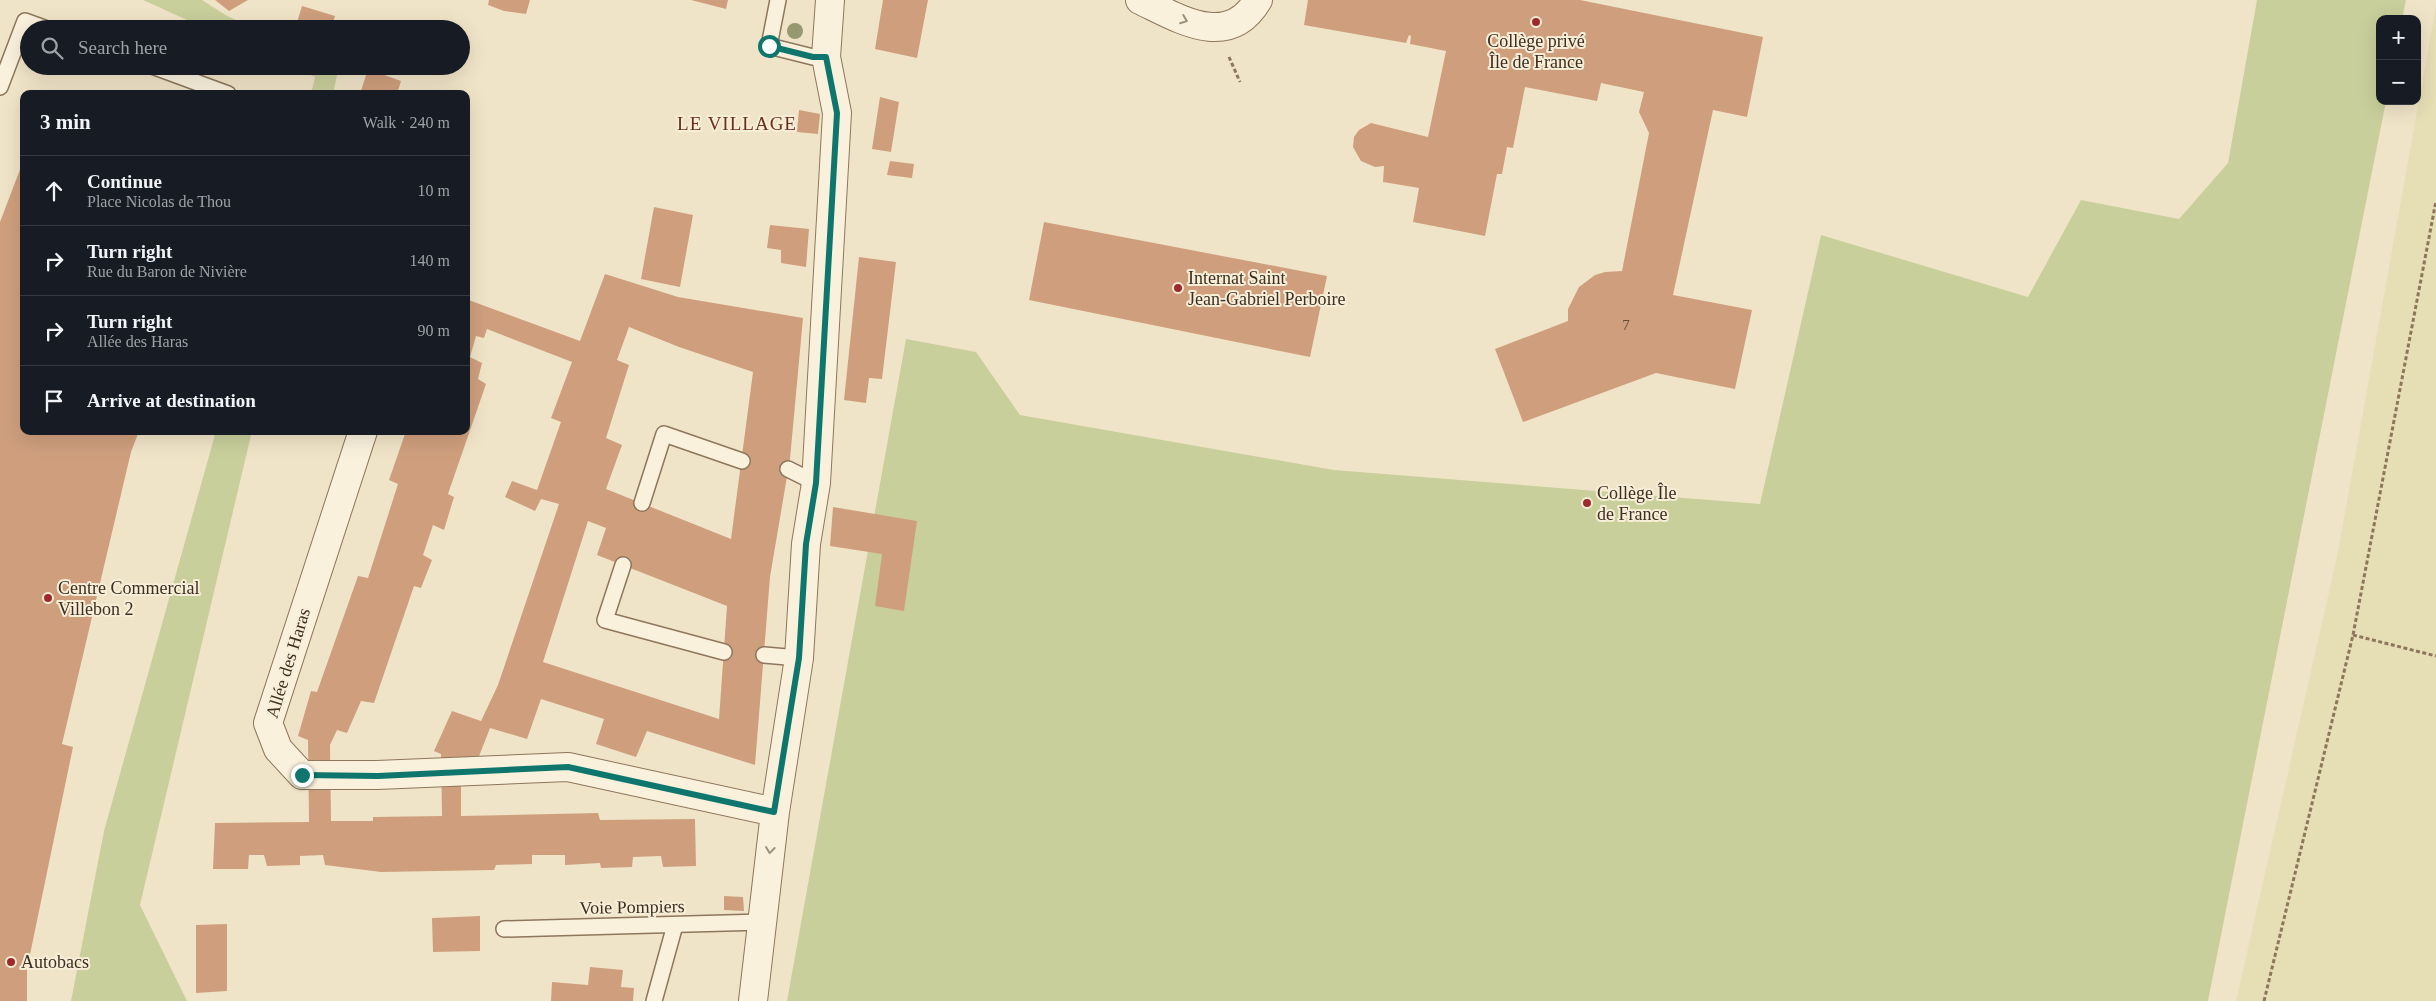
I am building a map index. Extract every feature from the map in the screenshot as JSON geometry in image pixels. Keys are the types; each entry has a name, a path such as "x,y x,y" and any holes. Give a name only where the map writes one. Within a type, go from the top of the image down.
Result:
{"street":[{"path":"753,1001 774,812 799,658 806,544 816,483 837,113 826,57 830,0"},
{"path":"1140,0 1184,21 1205,27 1228,27 1251,12 1258,0"},
{"name":"Allée des Haras","path":"362,435 268,723 278,749 302,775 378,776 568,767 774,812"}],"lane":[{"path":"778,0 769,46 813,57 826,57"},
{"path":"0,87 20,34"},
{"path":"176,75 217,90"},
{"path":"642,503 664,434 742,461"},
{"path":"788,468 816,483"},
{"path":"623,565 605,620 724,652"},
{"path":"764,655 799,658"},
{"name":"Voie Pompiers","path":"504,929 762,922"},
{"path":"654,1001 675,925"}],"path":[{"path":"2264,1001 2353,635 2436,201"},
{"path":"2353,635 2436,656"}],"shaded area":[{"path":"2436,6 2436,1001 2236,1001 2337,557 2418,105 2421,105 2421,89"}],"green space":[{"path":"143,0 202,0 236,20 187,20"},
{"name":"Collège Île de France","path":"2257,0 2406,0 2403,15 2376,15 2376,105 2385,105 2208,1001 787,1001 906,339 976,352 1020,415 1334,470 1760,504 1821,235 2028,297 2081,200 2179,219 2228,163"},
{"path":"311,75 337,75 334,90 312,90 315,77"},
{"path":"215,435 251,435 140,905 187,1001 71,1001 104,831"}],"building":[{"path":"215,0 248,0 229,11"},
{"path":"489,0 530,0 526,14 504,11 488,5"},
{"path":"691,0 728,0 726,9"},
{"path":"883,0 928,0 917,58 875,49"},
{"path":"1308,0 1580,0 1763,37 1747,117 1713,110 1673,295 1752,310 1735,389 1656,373 1523,422 1495,349 1568,321 1568,309 1579,287 1595,275 1605,272 1622,271 1649,133 1639,112 1644,92 1601,83 1597,101 1525,87 1513,148 1507,147 1502,174 1497,174 1485,236 1413,222 1419,188 1383,182 1384,166 1375,167 1361,161 1353,147 1354,137 1359,130 1371,123 1428,137 1446,51 1410,44 1411,36 1409,35 1406,43 1304,25"},
{"path":"302,6 335,16 334,20 298,20"},
{"path":"366,75 384,75 401,81 398,90 361,90"},
{"path":"880,97 899,102 891,152 872,149"},
{"path":"799,110 820,114 818,134 797,132"},
{"path":"890,161 914,164 912,178 887,175"},
{"name":"Centre Commercial Villebon 2","path":"20,170 20,435 137,435 131,452 62,744 73,747 27,969 27,1001 0,1001 0,222"},
{"path":"654,207 693,215 680,287 641,279"},
{"name":"Internat Saint Jean-Gabriel Perboire","path":"1044,222 1327,276 1310,357 1029,300"},
{"path":"770,225 809,229 806,267 781,263 781,250 767,248"},
{"path":"859,257 896,262 882,379 869,378 866,403 844,400"},
{"path":"605,274 678,297 803,318 790,459 770,577 755,765 647,731 636,757 596,744 604,719 541,699 527,739 490,728 476,764 461,759 461,816 598,813 600,820 695,819 696,866 663,867 661,856 633,857 632,867 601,868 600,863 565,865 565,855 532,855 532,864 496,865 494,870 381,872 325,865 323,855 300,856 300,865 267,866 264,855 249,855 248,869 213,869 215,823 309,822 308,740 298,736 311,691 317,692 358,576 368,578 398,484 389,480 405,435 468,435 448,494 454,497 444,530 433,525 423,555 432,560 421,588 414,586 374,703 361,701 347,733 337,730 330,745 331,821 373,821 373,817 442,816 441,754 434,751 452,711 481,721 498,685 559,504 541,499 535,511 505,497 512,481 537,490 561,422 551,418 572,362 487,329 484,338 476,336 470,357 470,300 580,341","holes":["629,327 679,347 753,372 731,539 606,489 622,445 606,438 629,365 617,360","588,521 606,528 597,555 727,606 719,719 543,662"]},
{"path":"470,357 482,363 478,379 486,384 470,430"},
{"path":"833,507 917,521 904,611 875,606 882,554 830,546"},
{"path":"724,896 743,897 744,911 724,910"},
{"path":"480,916 480,951 433,952 432,918"},
{"path":"227,924 227,991 196,993 196,925"},
{"path":"590,967 623,970 621,987 634,988 633,1001 551,1001 552,982 588,985"}],"place":[{"name":"Collège privé Île de France","path":"1536,22"},
{"name":"Internat Saint Jean-Gabriel Perboire","path":"1178,288"},
{"name":"Collège Île de France","path":"1587,503"},
{"name":"Centre Commercial Villebon 2","path":"48,598"},
{"name":"Autobacs","path":"11,962"}],"district":[{"name":"LE VILLAGE","path":"737,123"}],"route":[{"path":"302,775 378,776 568,767 774,812 799,658 806,544 816,483 837,113 826,57 813,57 769,46"}]}
